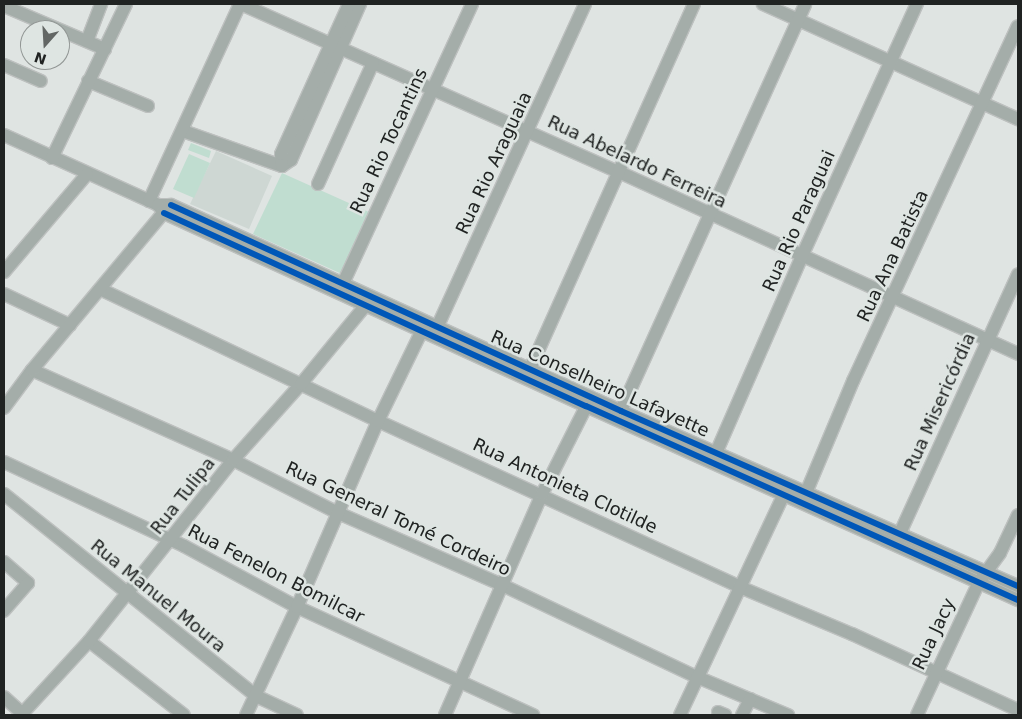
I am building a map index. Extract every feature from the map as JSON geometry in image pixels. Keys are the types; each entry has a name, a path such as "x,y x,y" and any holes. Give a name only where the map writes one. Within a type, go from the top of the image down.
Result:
{"street":[{"path":"52,158 124,7 101,4 87,41"},
{"path":"4,408 32,370 100,289 160,206 183,131 240,4"},
{"name":"Rua Abelardo Ferreira","path":"240,4 619,172 1018,354"},
{"path":"335,46 350,4"},
{"path":"183,131 282,166 281,154 335,46 360,4"},
{"name":"Rua Rio Tocantins","path":"341,288 472,4"},
{"name":"Rua Rio Araguaia","path":"246,715 297,607 378,421 430,329 528,132 585,4"},
{"path":"530,369 694,4"},
{"path":"764,4 1018,119"},
{"path":"619,415 805,4"},
{"name":"Rua Rio Paraguai","path":"716,453 802,256 917,4"},
{"path":"4,6 105,49"},
{"name":"Rua Ana Batista","path":"805,498 853,381 1018,26"},
{"path":"318,184 373,63"},
{"path":"4,66 41,81"},
{"path":"88,81 148,106"},
{"name":"Rua Conselheiro Lafayette","path":"4,136 589,402 716,453 805,498 897,540 1018,600"},
{"path":"4,272 8,258 87,174"},
{"name":"Rua Misericórdia","path":"897,540 1018,274"},
{"name":"Rua Antonieta Clotilde","path":"100,289 378,421 542,494 740,587 852,634 1018,710"},
{"path":"4,294 70,325"},
{"name":"Rua Tulipa","path":"22,714 89,641 233,460 301,384 369,301"},
{"name":"Rua Conselheiro Lafayette","path":"430,329 530,369 589,402"},
{"name":"Rua General Tomé Cordeiro","path":"32,370 233,460 338,513 502,585 697,677 788,715"},
{"path":"445,715 542,494 589,402"},
{"name":"Rua Conselheiro Lafayette","path":"619,415 784,494 805,498"},
{"name":"Rua Fenelon Bomilcar","path":"4,462 171,540 297,607 533,715"},
{"name":"Rua Manuel Moura","path":"4,494 256,696 297,715"},
{"path":"680,715 784,494"},
{"name":"Rua Jacy","path":"917,715 935,672 979,582 1000,553 1018,515"},
{"name":"Rua Conselheiro Lafayette","path":"897,540 987,571 1018,586"},
{"path":"4,562 28,583 4,611"},
{"path":"89,641 184,715"},
{"path":"4,697 22,714"},
{"path":"742,715 750,699"}],"shaded area":[{"path":"216,151 272,176 249,229 190,204"}],"green space":[{"path":"191,143 211,151 209,158 188,150"},
{"path":"189,154 210,163 194,198 173,189"},
{"path":"282,173 369,212 342,274 253,234"}],"cycle path":[{"path":"171,205 621,411 1018,586"},
{"path":"164,213 586,406 1018,600"}]}
